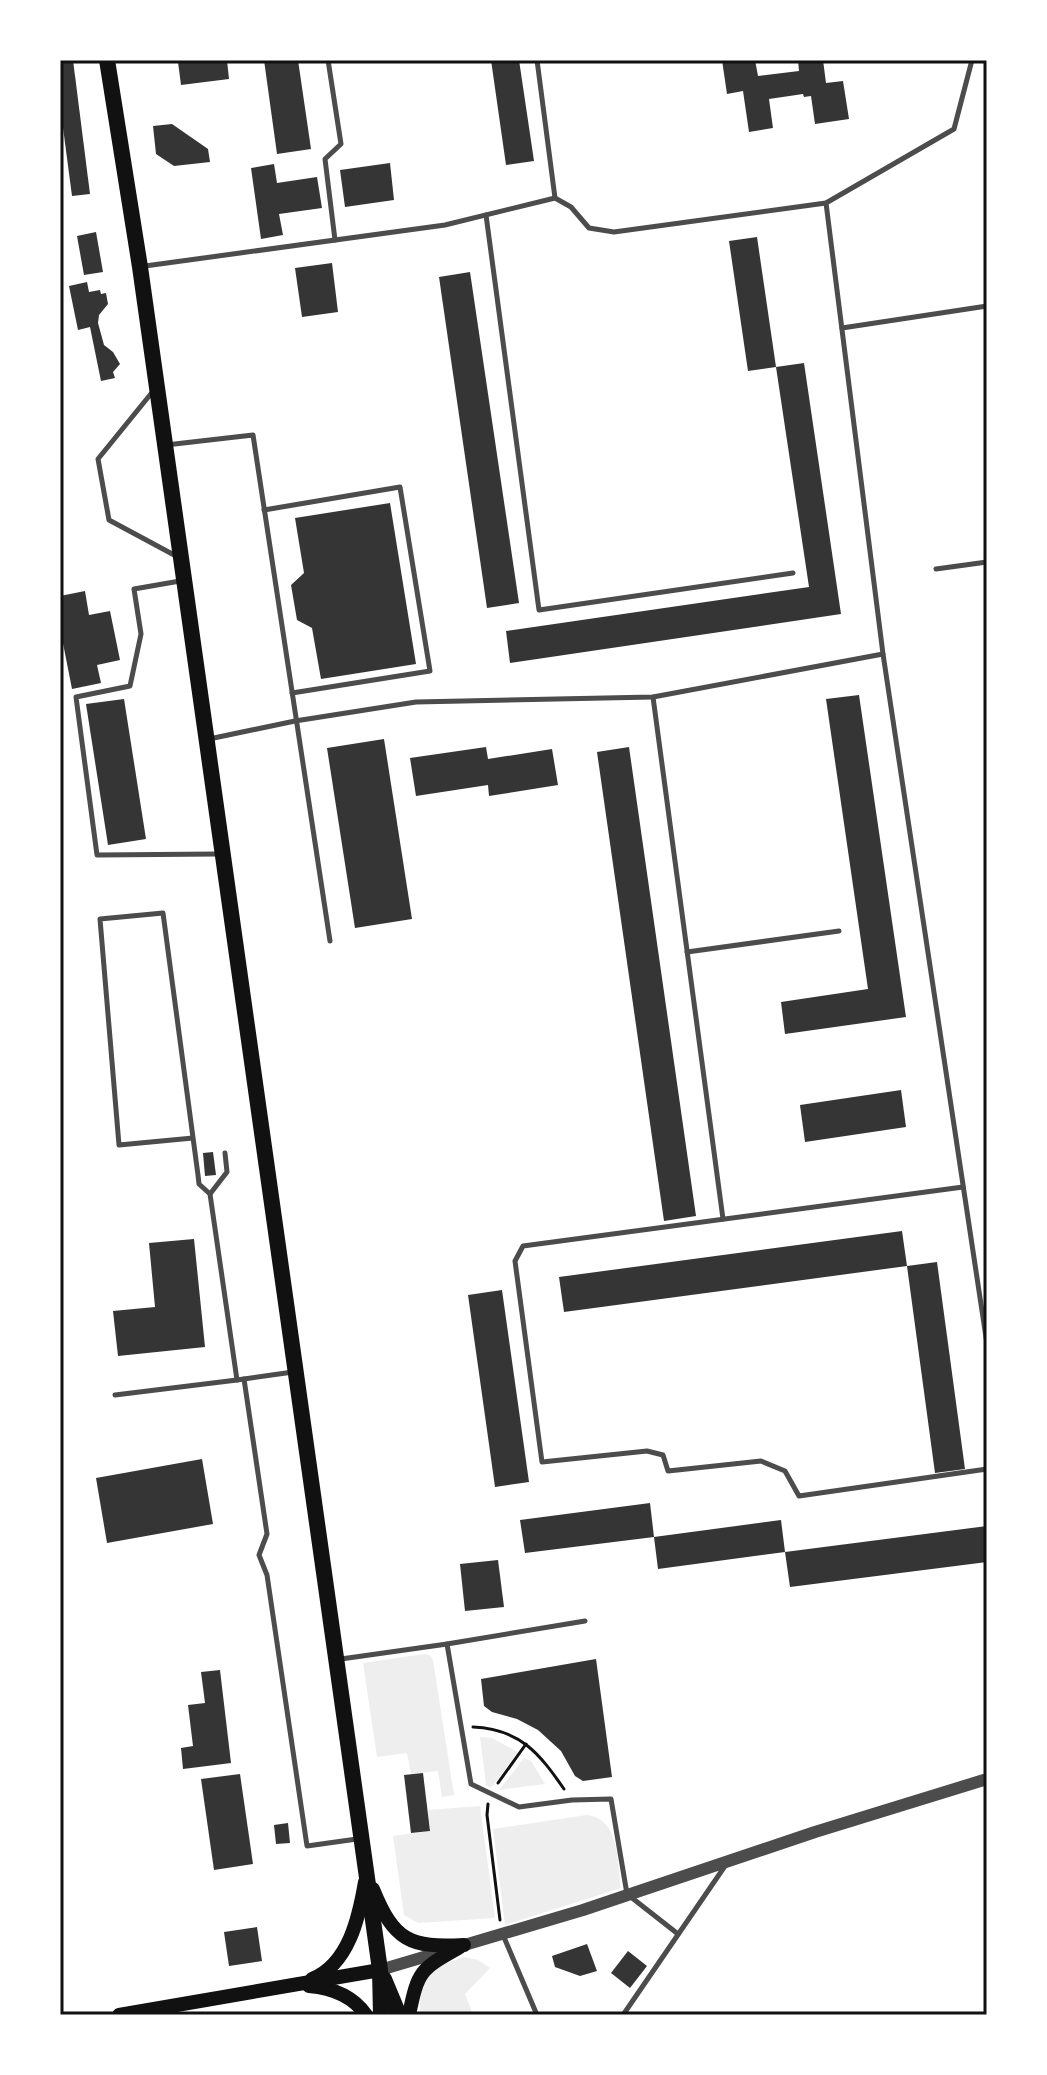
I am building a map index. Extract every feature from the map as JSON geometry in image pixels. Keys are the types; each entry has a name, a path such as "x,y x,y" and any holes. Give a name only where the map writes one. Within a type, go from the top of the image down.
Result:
{"main road":[{"path":"107,60 140,267 337,1659 380,1970 381,2015"},
{"path":"366,1874 379,1906 397,1932 415,1944 464,1945"},
{"path":"297,1985 320,1975 337,1959 351,1938 360,1911 366,1874"},
{"path":"409,2015 419,1974 464,1945"},
{"path":"119,2015 380,1970"},
{"path":"380,1970 399,2015"},
{"path":"297,1985 320,1987 343,1994 366,2015"}],"street":[{"path":"380,1970 987,1779"}],"lane":[{"path":"328,60 341,144 325,159 335,240"},
{"path":"537,60 555,198"},
{"path":"140,267 445,225 555,198 571,207 589,228 614,232 826,203 954,129 972,60"},
{"path":"826,203 883,654 987,1344"},
{"path":"486,215 539,610 793,573"},
{"path":"842,328 987,306"},
{"path":"157,386 98,459 109,520 181,558"},
{"path":"165,445 253,435 330,941"},
{"path":"264,510 400,487 430,671 292,693"},
{"path":"936,569 987,562"},
{"path":"184,580 134,589 141,634 130,686 76,697 97,855 223,854"},
{"path":"207,740 295,721 416,702 653,697 883,654"},
{"path":"653,697 723,1219"},
{"path":"193,1138 119,1145 100,919 163,913 193,1138 199,1184 210,1194 267,1534 259,1555 267,1575 307,1846 362,1839"},
{"path":"687,952 839,931"},
{"path":"210,1194 227,1172 225,1153"},
{"path":"963,1187 523,1246 515,1261 542,1462 647,1451 663,1455 668,1471 761,1461 785,1471 799,1496 987,1469"},
{"path":"979,1290 987,1289"},
{"path":"115,1395 296,1371"},
{"path":"337,1659 585,1621"},
{"path":"447,1644 471,1784 519,1807 611,1799 627,1894 678,1934"},
{"path":"623,2015 728,1862"},
{"path":"502,1934 537,2015"}],"path":[{"path":"461,1727 500,1730 526,1744 543,1759 572,1800"},
{"path":"502,1934 487,1815 490,1795 526,1744"}],"shaded area":[{"path":"430,1655 433,1660 454,1795 442,1797 438,1771 411,1774 407,1753 377,1757 363,1663"},
{"path":"480,1737 492,1738 518,1752 491,1788 486,1785"},
{"path":"524,1758 531,1761 545,1784 499,1790"},
{"path":"480,1806 495,1918 418,1923 404,1915 393,1836 430,1831 428,1810"},
{"path":"587,1815 606,1824 611,1833 621,1888 505,1925 493,1829"},
{"path":"464,1957 478,1960 490,1968 465,1994 473,2015 420,2015 422,1992 428,1976 434,1970"}],"building":[{"path":"60,60 73,60 90,194 72,196 60,105"},
{"path":"227,60 229,79 181,85 178,62"},
{"path":"264,60 298,60 311,149 277,154"},
{"path":"491,60 519,60 534,161 506,165"},
{"path":"722,60 755,60 758,76 799,71 798,60 823,60 826,83 843,81 849,119 815,124 811,96 804,97 803,94 769,99 773,128 749,132 743,91 727,94"},
{"path":"172,124 208,149 210,162 174,166 156,154 153,126"},
{"path":"390,163 394,200 345,207 340,170"},
{"path":"274,164 277,183 317,177 322,208 279,214 283,235 261,239 251,168"},
{"path":"96,232 103,272 84,275 77,236"},
{"path":"757,237 776,367 748,371 729,241"},
{"path":"332,263 338,312 302,317 295,268"},
{"path":"470,272 519,603 487,608 439,277"},
{"path":"87,282 89,292 100,290 101,294 106,293 108,304 99,315 98,323 104,345 120,364 113,372 115,378 101,381 90,327 78,330 69,286"},
{"path":"804,363 841,614 510,663 506,631 809,587 776,367"},
{"path":"390,503 416,664 321,679 312,628 297,620 291,585 304,573 295,518"},
{"path":"85,591 89,615 110,611 120,660 97,665 101,683 72,689 60,628 60,596"},
{"path":"859,695 906,1017 785,1034 781,1002 868,989 826,699"},
{"path":"124,699 146,839 108,845 86,704"},
{"path":"384,739 412,919 355,928 327,748"},
{"path":"486,747 488,759 552,749 558,785 489,796 488,785 416,796 410,758"},
{"path":"629,747 696,1216 664,1221 597,752"},
{"path":"901,1090 906,1127 805,1142 800,1105"},
{"path":"213,1152 216,1175 205,1176 203,1153"},
{"path":"902,1231 907,1266 564,1312 559,1277"},
{"path":"194,1239 205,1347 118,1356 113,1311 155,1307 149,1243"},
{"path":"937,1262 965,1469 935,1473 907,1266"},
{"path":"502,1290 529,1482 495,1487 468,1295"},
{"path":"202,1459 213,1524 107,1543 96,1478"},
{"path":"650,1503 654,1537 525,1553 520,1520"},
{"path":"781,1520 785,1552 658,1569 654,1537"},
{"path":"987,1526 987,1562 790,1587 785,1552"},
{"path":"498,1560 504,1607 465,1611 460,1564"},
{"path":"596,1659 612,1777 583,1781 575,1776 561,1751 538,1730 484,1706 481,1679"},
{"path":"220,1670 231,1763 183,1769 181,1748 193,1746 188,1705 205,1703 201,1672"},
{"path":"423,1773 430,1831 411,1833 404,1775"},
{"path":"240,1774 253,1864 214,1870 201,1779"},
{"path":"288,1823 290,1843 276,1844 274,1825"},
{"path":"257,1927 262,1961 229,1966 224,1932"},
{"path":"587,1944 597,1971 580,1976 555,1967 552,1956"},
{"path":"628,1951 647,1966 630,1988 611,1973"}]}
